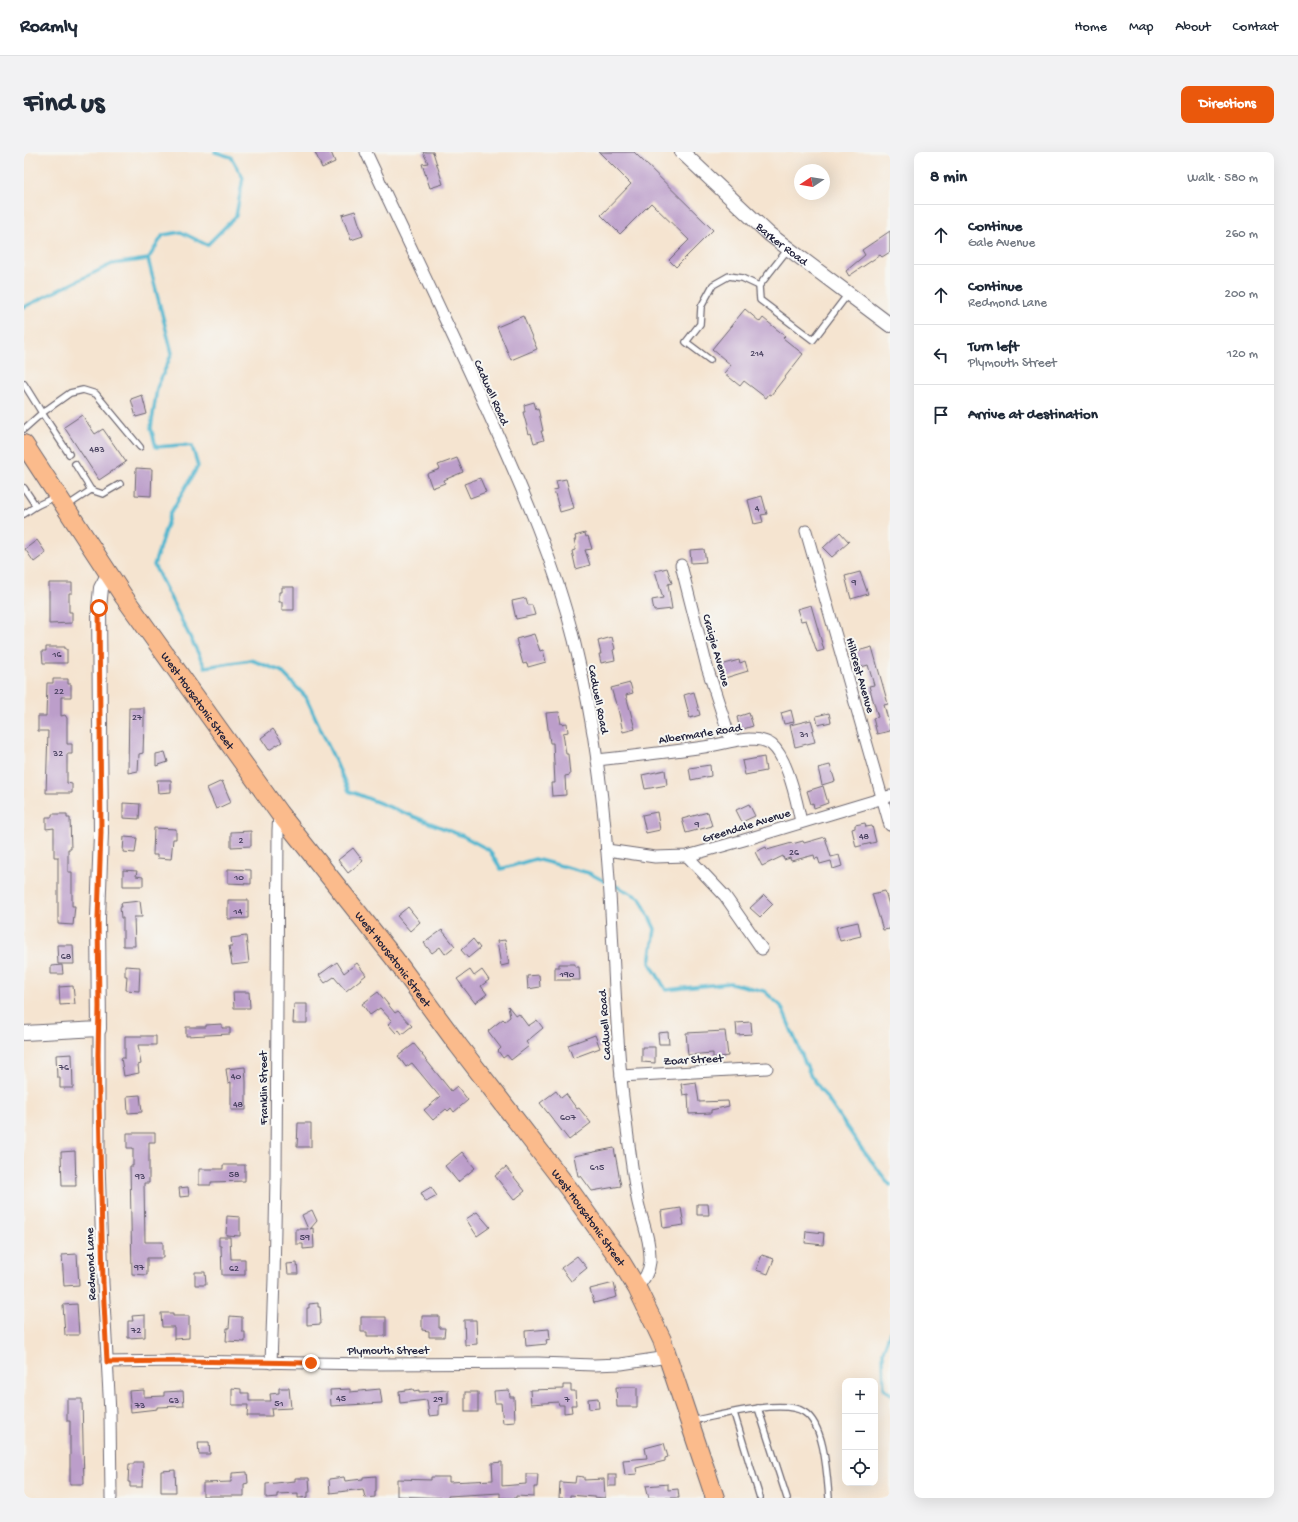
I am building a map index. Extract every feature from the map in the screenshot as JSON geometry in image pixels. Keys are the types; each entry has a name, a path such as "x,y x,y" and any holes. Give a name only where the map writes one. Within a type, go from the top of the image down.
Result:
{"highway":[{"name":"West Housatonic Street","path":"24,444 63,501 124,597 279,813 394,958 458,1046 572,1193 611,1246 637,1288 654,1322 668,1357 715,1498"}],"street":[{"name":"Cadwell Road","path":"366,152 463,358 542,536 554,570 574,640 591,722 597,760 609,873 609,895 621,1076 638,1200 647,1239 650,1263 646,1275 637,1288"},
{"name":"Barker Road","path":"682,152 769,234 890,325"},
{"name":"Hillcrest Avenue","path":"806,532 886,797 890,825"},
{"name":"Craigie Avenue","path":"681,565 707,668 732,741"},
{"path":"24,1033 99,1029 98,918 101,832 99,608 101,588 109,573"},
{"name":"Albermarle Road","path":"597,760 706,746 732,741 750,739 762,740 772,745 780,756 796,798 801,822"},
{"name":"Greendale Avenue","path":"607,850 656,857 686,856 886,797"},
{"name":"Franklin Street","path":"271,1363 274,1279 279,813"},
{"path":"686,856 725,896 762,949"},
{"name":"Redmond Lane","path":"99,1029 99,1156 103,1283 110,1413 111,1498"},
{"name":"Zoar Street","path":"621,1076 767,1068"},
{"name":"Plymouth Street","path":"107,1362 177,1361 373,1364 532,1363 594,1365 621,1364 668,1357"}],"lane":[{"path":"788,248 759,286 760,300 813,340 848,294"},
{"path":"710,360 686,342 700,324 701,307 713,285 729,276 742,278 759,286"},
{"path":"24,384 69,454"},
{"path":"24,428 70,393 83,390 96,394 106,404 140,447"},
{"path":"75,464 91,490"},
{"path":"24,514 36,506 63,501 91,490 103,494 120,484"},
{"path":"24,488 36,506"},
{"path":"690,1422 767,1407 790,1408 804,1411 809,1416 820,1438 825,1460 829,1498"},
{"path":"758,1408 787,1498"},
{"path":"734,1413 760,1498"}],"building":[{"path":"315,152 331,152 335,162 322,168"},
{"path":"423,152 433,152 443,184 430,188 422,164 428,163"},
{"path":"599,152 634,152 713,230 676,267 669,260 689,240 651,203 620,234 601,215 631,184"},
{"path":"355,211 363,236 351,240 342,215"},
{"path":"890,231 890,252 882,257 880,255 849,276 846,271 865,255 862,250"},
{"path":"745,309 760,322 763,318 785,336 783,338 803,354 771,395 769,394 766,398 744,381 740,386 724,373 731,365 712,349"},
{"path":"523,316 537,349 511,360 497,327"},
{"path":"142,395 147,414 136,417 131,399"},
{"path":"534,402 536,409 538,408 543,431 541,431 544,440 534,443 531,433 529,434 523,412 525,412 524,405"},
{"path":"82,415 95,434 103,429 126,462 99,480 64,427"},
{"path":"457,458 463,472 444,480 445,483 432,488 427,474 440,469 438,465"},
{"path":"136,468 152,469 151,496 135,495"},
{"path":"480,478 486,492 470,498 464,484"},
{"path":"566,479 574,508 560,512 554,490 558,489 556,481"},
{"path":"762,496 767,514 761,515 763,522 754,524 748,500"},
{"path":"840,532 849,542 832,557 823,548"},
{"path":"585,533 586,537 588,536 592,549 585,550 590,565 576,569 572,551 575,550 576,547 574,540 576,540 575,536"},
{"path":"37,540 46,553 34,562 25,549"},
{"path":"704,549 706,562 691,563 690,550"},
{"path":"667,568 672,583 668,584 672,609 654,611 652,600 663,598 655,571"},
{"path":"860,572 868,594 851,599 845,576"},
{"path":"49,583 72,583 72,593 69,593 69,612 72,612 72,623 49,624"},
{"path":"282,587 294,587 294,610 282,610 282,602 279,602 279,592 282,592"},
{"path":"526,598 528,605 532,605 535,615 516,619 512,601"},
{"path":"811,605 824,650 817,652 806,620 801,621 797,609"},
{"path":"534,634 540,651 543,650 546,662 528,667 527,663 523,664 516,639"},
{"path":"612,637 615,649 613,650 615,660 601,663 599,654 601,654 598,641"},
{"path":"46,647 65,647 65,649 67,649 67,663 43,663 42,651 46,651"},
{"path":"872,647 888,704 884,705 890,727 890,731 877,734 873,718 878,717 869,686 874,685 868,665 858,668 854,652"},
{"path":"739,660 740,663 745,661 748,671 725,678 721,665"},
{"path":"53,679 68,679 68,684 71,684 71,697 61,697 61,716 65,715 67,718 67,744 72,744 72,754 67,754 67,783 72,784 72,793 46,793 48,731 38,731 38,716 46,716 47,683 53,683"},
{"path":"630,683 633,693 626,695 635,729 623,732 617,704 611,688"},
{"path":"694,692 700,715 690,718 684,695"},
{"path":"129,708 144,708 144,723 143,753 139,754 138,771 128,773"},
{"path":"791,710 794,722 784,724 781,713"},
{"path":"559,712 561,724 567,723 568,732 563,733 566,754 568,754 570,775 565,776 566,795 552,796 551,783 555,783 553,743 550,743 546,713"},
{"path":"749,713 753,726 740,730 737,717"},
{"path":"829,713 831,722 818,725 816,716"},
{"path":"811,720 815,742 795,747 790,725"},
{"path":"273,729 282,742 269,750 261,738"},
{"path":"165,752 168,762 156,766 156,754"},
{"path":"764,757 766,771 745,775 742,761"},
{"path":"710,765 711,776 691,780 689,768"},
{"path":"830,765 835,781 822,785 818,768"},
{"path":"665,770 667,785 645,789 642,775"},
{"path":"157,780 171,780 171,792 158,793"},
{"path":"222,781 231,802 216,809 207,788"},
{"path":"823,786 828,803 814,808 813,803 811,804 807,791"},
{"path":"123,803 140,804 139,819 123,818"},
{"path":"749,804 755,816 742,822 736,810"},
{"path":"657,812 660,830 646,833 642,815"},
{"path":"708,812 712,826 686,833 682,819"},
{"path":"52,814 67,814 67,818 70,818 71,849 68,849 68,872 72,872 72,906 75,906 73,925 58,924 58,857 54,857 54,828 46,829 46,817 52,817"},
{"path":"865,823 866,827 872,826 876,842 856,847 852,829 855,828 855,825"},
{"path":"154,828 176,829 176,839 173,839 171,859 157,858 157,855 153,855"},
{"path":"251,831 251,846 231,847 231,832"},
{"path":"124,837 137,838 135,853 123,852"},
{"path":"825,837 831,857 839,855 842,866 833,869 831,861 820,864 818,858 815,859 814,855 791,861 790,858 784,860 783,856 762,866 755,852 766,847 767,850 792,843 803,841 804,843"},
{"path":"353,848 363,861 348,873 338,860"},
{"path":"228,869 251,870 251,884 228,883"},
{"path":"123,870 137,871 136,876 143,877 143,886 123,886"},
{"path":"885,891 890,909 890,929 883,930 872,894"},
{"path":"764,895 773,904 760,917 750,908"},
{"path":"228,900 248,900 248,918 228,919"},
{"path":"140,901 142,917 134,917 135,946 123,946 123,918 121,918 121,903"},
{"path":"408,907 420,922 410,931 397,916"},
{"path":"858,922 861,936 840,941 836,927"},
{"path":"442,930 455,946 445,954 440,947 432,953 424,943"},
{"path":"246,936 249,963 232,965 229,946 232,946 231,938"},
{"path":"473,939 480,948 468,958 461,950"},
{"path":"505,940 509,964 501,966 497,941"},
{"path":"57,945 73,945 74,964 58,964"},
{"path":"337,962 344,973 357,963 366,975 346,991 334,977 325,983 319,975"},
{"path":"559,964 575,964 575,967 579,967 580,980 555,980 555,967 559,967"},
{"path":"62,965 63,974 51,974 51,966"},
{"path":"125,966 140,967 139,991 126,990 127,976 125,976"},
{"path":"470,970 474,976 482,970 489,980 481,986 487,994 475,1003 457,979"},
{"path":"539,975 540,987 528,989 527,976"},
{"path":"73,986 75,1004 60,1005 59,987"},
{"path":"233,992 249,992 250,1008 234,1008"},
{"path":"378,992 395,1013 398,1011 412,1026 402,1034 399,1030 396,1033 388,1024 392,1021 380,1008 370,1015 362,1004"},
{"path":"294,1004 307,1004 307,1023 293,1023"},
{"path":"508,1006 516,1016 519,1014 528,1026 537,1020 543,1028 526,1042 529,1046 511,1060 507,1055 503,1058 498,1051 501,1048 488,1031 503,1019 505,1021 510,1017"},
{"path":"751,1022 752,1034 737,1035 736,1023"},
{"path":"222,1024 222,1028 230,1028 230,1034 186,1036 186,1027 206,1027 206,1025"},
{"path":"725,1031 728,1056 713,1058 713,1053 688,1055 686,1033"},
{"path":"668,1032 669,1044 659,1044 658,1033"},
{"path":"595,1035 600,1048 573,1058 568,1045"},
{"path":"125,1036 156,1036 156,1045 138,1045 141,1064 138,1065 139,1073 124,1076 121,1058 125,1058"},
{"path":"414,1044 451,1091 457,1086 468,1100 454,1112 451,1108 448,1111 446,1109 433,1120 424,1110 440,1097 412,1063 406,1067 398,1056"},
{"path":"642,1047 655,1047 655,1063 642,1062"},
{"path":"72,1054 73,1088 60,1088 60,1077 57,1077 56,1055"},
{"path":"245,1067 246,1110 231,1110 231,1082 228,1083 226,1069"},
{"path":"696,1082 699,1102 728,1101 729,1106 711,1110 711,1113 689,1114 688,1094 683,1095 681,1084"},
{"path":"556,1091 561,1098 566,1094 577,1109 579,1108 591,1123 569,1140 540,1103"},
{"path":"140,1095 142,1112 128,1113 127,1096"},
{"path":"298,1123 311,1123 311,1147 297,1147"},
{"path":"127,1133 155,1133 155,1142 149,1142 149,1183 144,1183 145,1242 163,1242 163,1258 147,1258 147,1275 132,1274 130,1166 133,1166 133,1148 127,1148"},
{"path":"614,1148 621,1186 592,1191 581,1176 578,1176 574,1156"},
{"path":"75,1151 76,1186 62,1186 61,1152"},
{"path":"462,1152 475,1168 458,1182 445,1166"},
{"path":"223,1165 245,1165 245,1181 211,1182 211,1185 199,1185 199,1169 223,1169"},
{"path":"506,1167 525,1191 514,1200 495,1176"},
{"path":"188,1187 189,1196 180,1197 179,1188"},
{"path":"431,1187 437,1196 426,1202 421,1193"},
{"path":"697,1204 708,1204 709,1215 697,1215"},
{"path":"681,1208 684,1225 663,1228 661,1211"},
{"path":"312,1210 317,1221 310,1229 313,1228 314,1248 303,1249 303,1244 296,1244 296,1229 308,1229 302,1215"},
{"path":"477,1212 490,1227 477,1236 466,1219"},
{"path":"227,1216 240,1217 240,1236 226,1235"},
{"path":"806,1231 824,1233 823,1245 805,1243"},
{"path":"219,1237 230,1237 231,1259 245,1259 245,1275 222,1275 221,1246 219,1246"},
{"path":"77,1254 79,1285 64,1286 62,1255"},
{"path":"762,1255 774,1259 768,1274 756,1270"},
{"path":"577,1256 587,1268 571,1281 561,1268"},
{"path":"297,1263 298,1274 288,1274 287,1264"},
{"path":"195,1272 205,1272 206,1285 195,1285"},
{"path":"614,1283 617,1297 594,1303 590,1289"},
{"path":"318,1303 318,1307 320,1307 321,1324 307,1325 307,1308 309,1308 309,1304"},
{"path":"77,1304 79,1335 65,1335 63,1305"},
{"path":"161,1313 173,1313 173,1316 189,1316 189,1338 174,1339 174,1327 162,1327"},
{"path":"145,1315 145,1337 128,1338 128,1321 133,1321 132,1316"},
{"path":"230,1316 242,1317 242,1332 245,1332 245,1342 226,1341"},
{"path":"422,1316 439,1316 439,1328 445,1328 444,1337 429,1337 429,1331 422,1330"},
{"path":"361,1317 386,1317 386,1336 367,1336 367,1332 361,1332"},
{"path":"464,1320 476,1320 477,1344 465,1345"},
{"path":"549,1329 550,1339 546,1340 547,1344 526,1346 525,1331"},
{"path":"563,1385 571,1385 571,1391 575,1391 576,1405 571,1405 572,1412 564,1413 564,1405 559,1405 558,1402 531,1404 530,1390 563,1389"},
{"path":"616,1387 637,1387 637,1407 617,1407"},
{"path":"232,1388 241,1389 241,1393 249,1393 249,1401 271,1401 270,1394 279,1393 279,1388 289,1388 291,1408 271,1409 272,1416 247,1416 248,1405 232,1405"},
{"path":"350,1389 350,1392 380,1389 382,1403 331,1406 330,1390"},
{"path":"413,1389 414,1391 419,1390 419,1392 448,1390 448,1404 439,1405 439,1415 429,1416 427,1400 400,1403 399,1391"},
{"path":"144,1390 144,1397 164,1396 164,1392 183,1391 184,1406 157,1407 157,1409 131,1412 129,1391"},
{"path":"509,1390 510,1397 514,1397 515,1422 503,1423 501,1403 495,1403 494,1391"},
{"path":"465,1392 478,1392 478,1412 465,1412"},
{"path":"598,1398 599,1408 589,1409 588,1399"},
{"path":"67,1399 82,1399 84,1484 70,1484 70,1421 67,1421"},
{"path":"198,1442 209,1442 210,1454 199,1454"},
{"path":"664,1443 668,1457 665,1458 665,1461 636,1468 637,1474 625,1475 623,1460 647,1458 645,1448"},
{"path":"134,1462 143,1462 142,1487 130,1487 130,1482 128,1482 129,1464 134,1464"},
{"path":"502,1462 502,1486 526,1484 526,1474 538,1474 537,1487 534,1487 534,1497 516,1496 516,1498 500,1498 500,1493 448,1496 448,1498 397,1496 397,1479 431,1480 431,1477 449,1477 449,1482 493,1480 492,1463"},
{"path":"175,1470 176,1492 161,1492 161,1471"},
{"path":"247,1472 248,1483 244,1484 244,1496 203,1496 203,1483 231,1482 232,1473"},
{"path":"608,1475 616,1475 616,1486 608,1486"},
{"path":"376,1476 375,1497 365,1498 363,1489 330,1493 329,1479 344,1477 345,1481"},
{"path":"576,1476 584,1477 584,1480 604,1479 605,1498 570,1495 570,1498 559,1498 560,1482 575,1483"},
{"path":"295,1478 309,1478 310,1492 308,1492 308,1497 298,1498 298,1493 277,1494 277,1497 266,1498 266,1484 295,1481"},
{"path":"668,1484 668,1490 678,1489 679,1498 649,1498 646,1486"}],"waterway":[{"path":"215,152 231,157 243,178 236,216 207,245 181,232 163,235 148,259 172,353 157,388 151,428 156,447 182,445 192,446 198,466 170,514 154,565 205,667 251,660 281,671 306,697 349,791 463,836 489,850 501,869 535,859 589,873 606,882"},
{"path":"24,307 112,264 148,259"},
{"path":"612,884 640,898 655,929 650,963 666,990 730,983 764,991 781,1006 810,1074 862,1149 890,1185"},
{"path":"890,1332 883,1351 884,1388 890,1394"}],"route":[{"path":"99,608 98,652 101,832 98,918 98,1055 103,1283 107,1362 177,1361 311,1363"}]}
